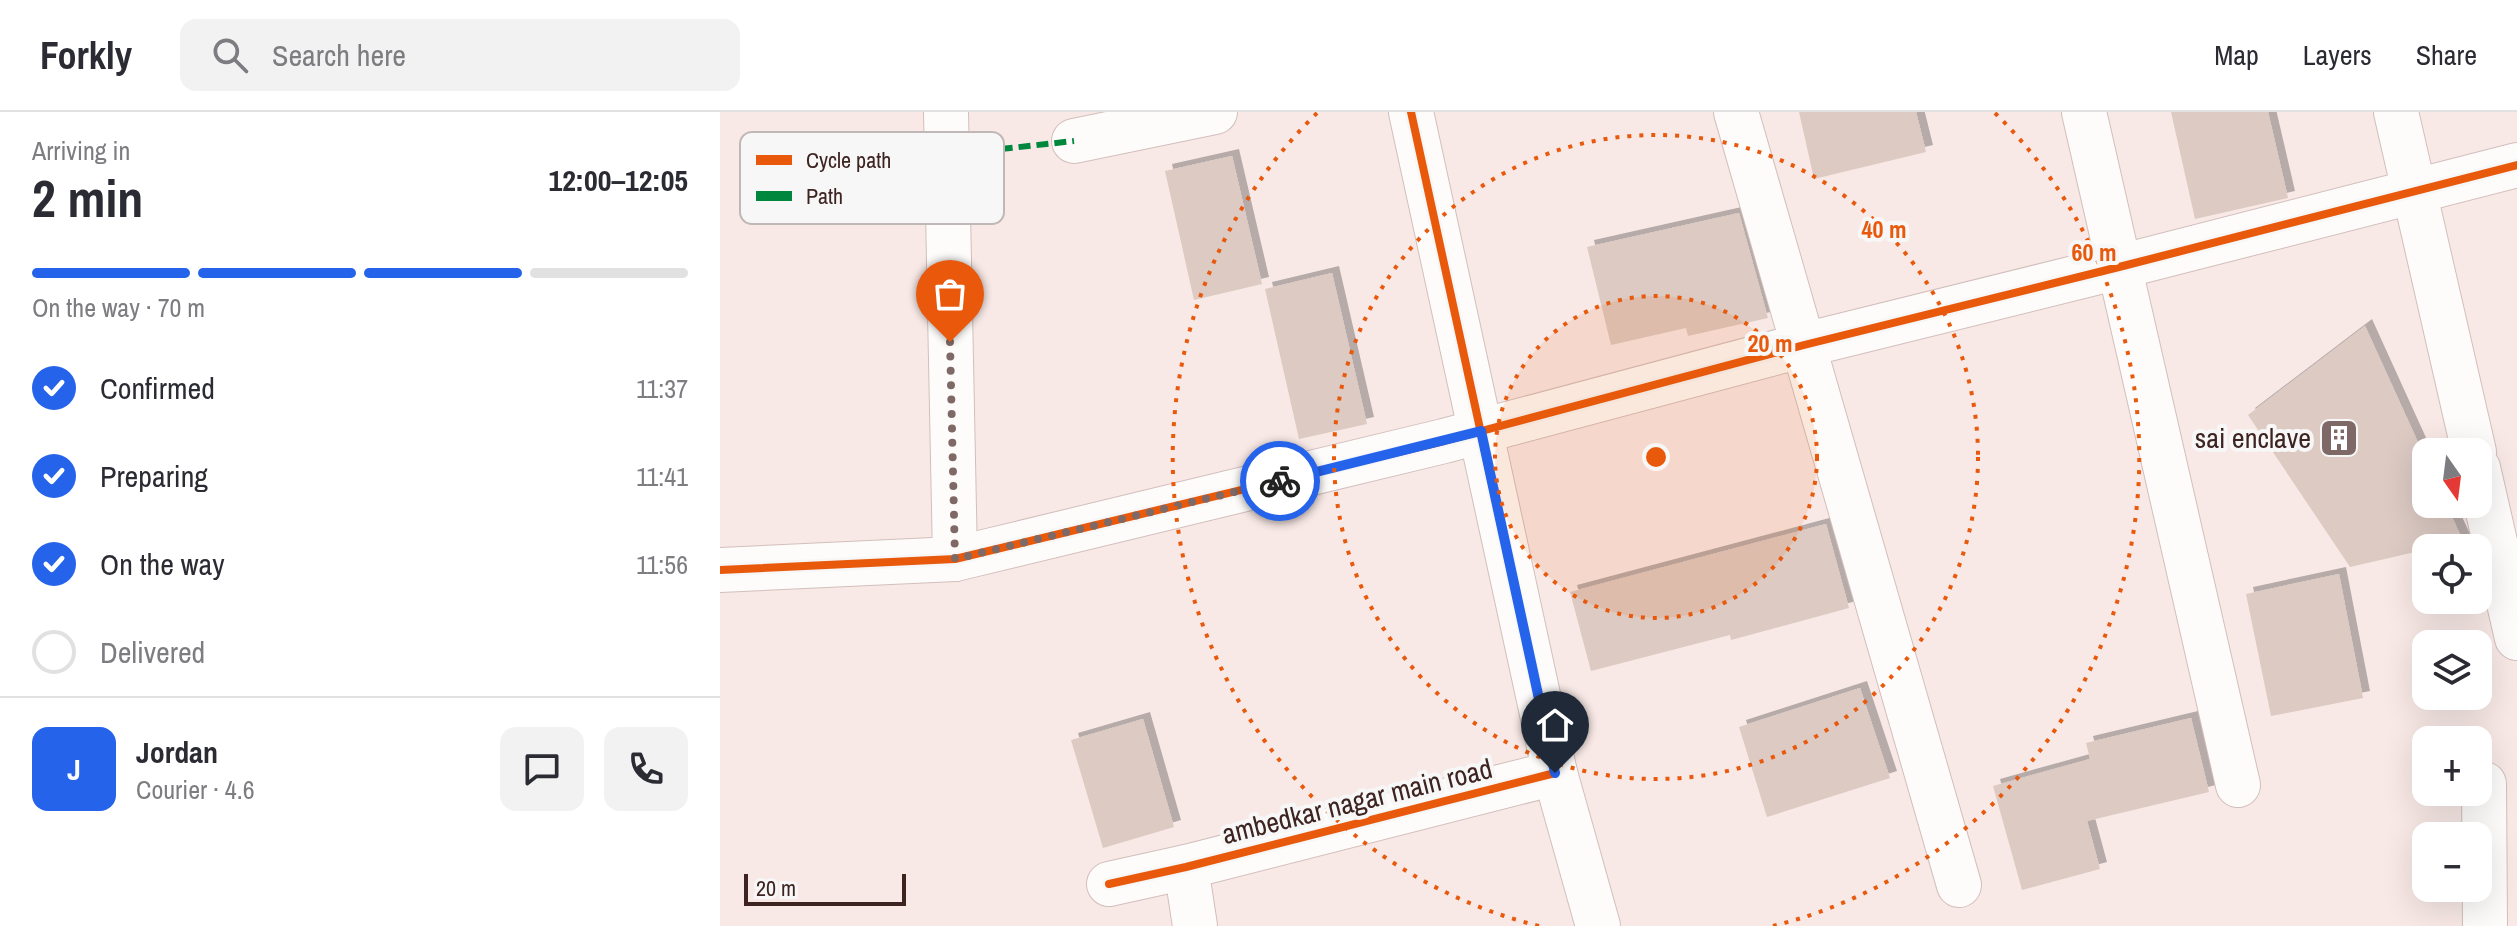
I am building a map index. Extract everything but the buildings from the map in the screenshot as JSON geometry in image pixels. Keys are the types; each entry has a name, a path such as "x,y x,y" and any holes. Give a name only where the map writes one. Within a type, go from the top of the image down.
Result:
{"street":[{"path":"946,112 946,132"},
{"path":"1074,141 1215,112"},
{"path":"1411,112 1555,773 1598,926"},
{"path":"1736,112 1959,885"},
{"path":"2084,112 2238,785"},
{"path":"2396,112 2471,438"},
{"path":"720,570 955,559 1481,431 1804,345 2517,165"},
{"path":"948,224 955,559"},
{"path":"2492,503 2506,538 2517,638"},
{"name":"ambedkar nagar main road","path":"1109,884 1555,773"},
{"path":"2484,806 2485,926"},
{"path":"1186,867 1195,926"}],"marked path":[{"path":"1004,149 1074,141"}],"cycle path":[{"path":"1109,884 1555,773 1411,112"},
{"path":"720,570 955,559 1444,441 1804,345 2517,165"}],"way so far":[{"path":"950,342 955,559 1280,481"}],"place":[{"name":"sai enclave","path":"2339,438"}],"route":[{"path":"1280,481 1481,431 1555,773"}]}
